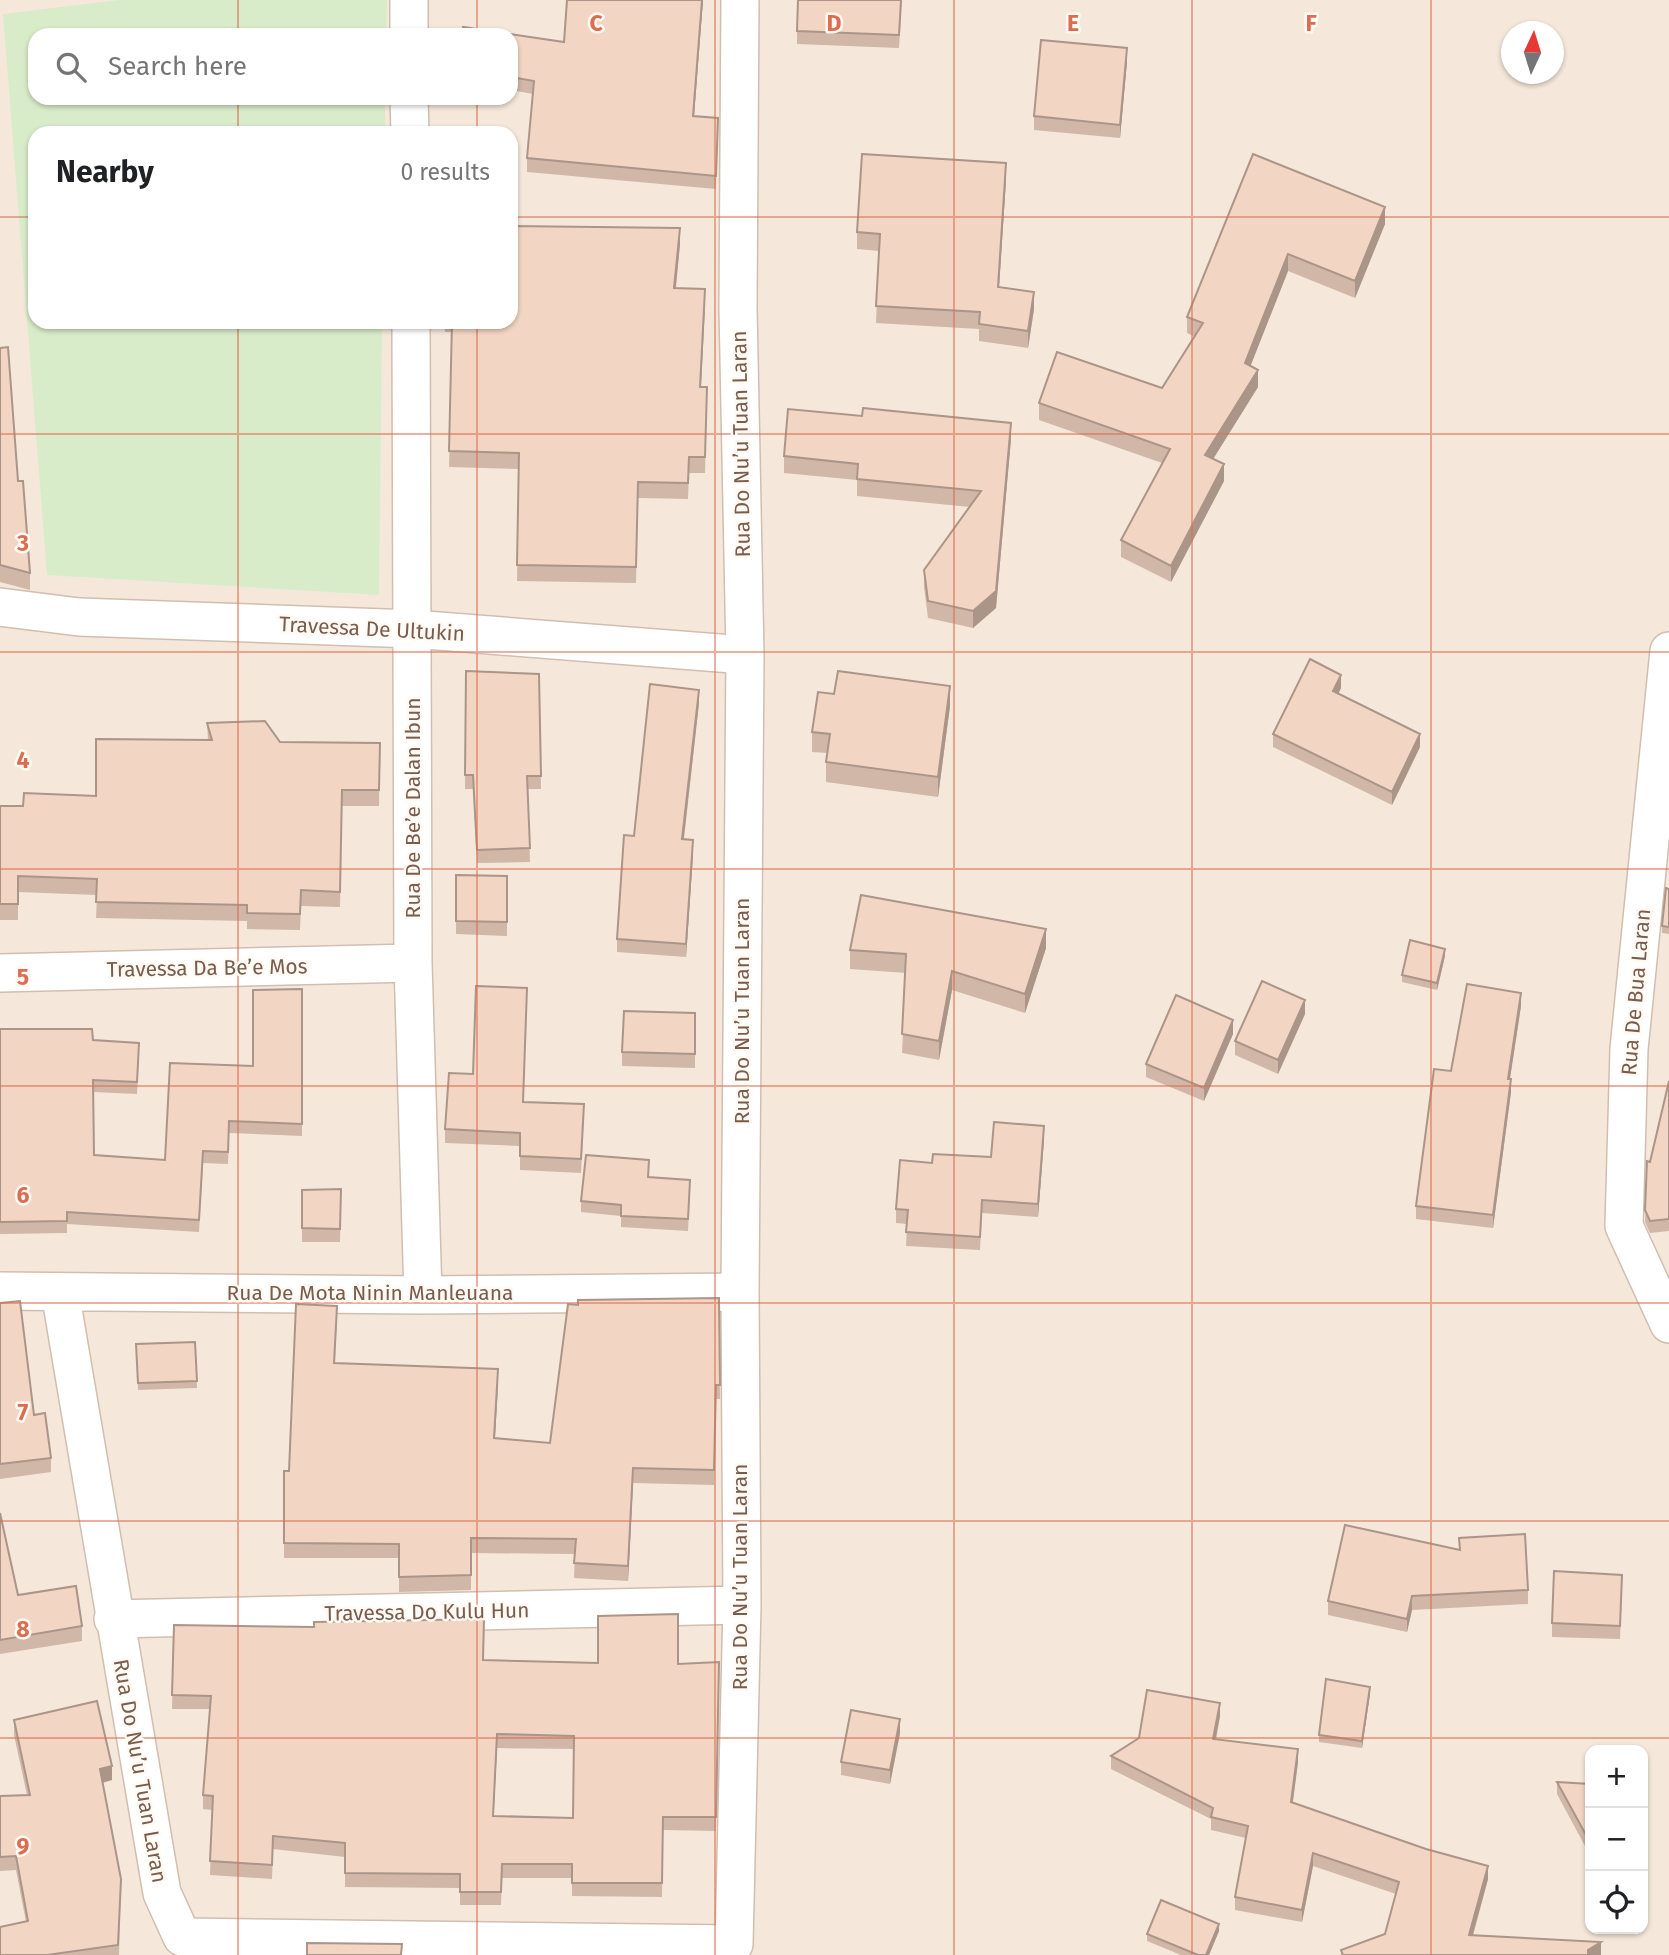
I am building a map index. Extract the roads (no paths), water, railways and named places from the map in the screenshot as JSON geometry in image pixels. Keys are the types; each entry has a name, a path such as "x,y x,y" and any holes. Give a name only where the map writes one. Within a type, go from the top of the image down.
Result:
{"street":[{"path":"409,0 409,28"},
{"name":"Rua Do Nu’u Tuan Laran","path":"60,1292 113,1619 162,1893 182,1937 420,1947 734,1950 742,1605 740,1292 745,655 738,308 740,0"},
{"path":"409,105 410,126"},
{"name":"Rua De Be’e Dalan Ibun","path":"411,329 413,963 423,1295"},
{"name":"Travessa De Ultukin","path":"0,607 79,617 414,629 745,655"},
{"name":"Rua De Bua Laran","path":"1669,652 1629,1049 1624,1226 1669,1324"},
{"name":"Travessa Da Be’e Mos","path":"0,973 413,963"},
{"name":"Rua De Mota Ninin Manleuana","path":"0,1291 423,1295 740,1292"},
{"name":"Travessa Do Kulu Hun","path":"113,1619 742,1605"}]}
